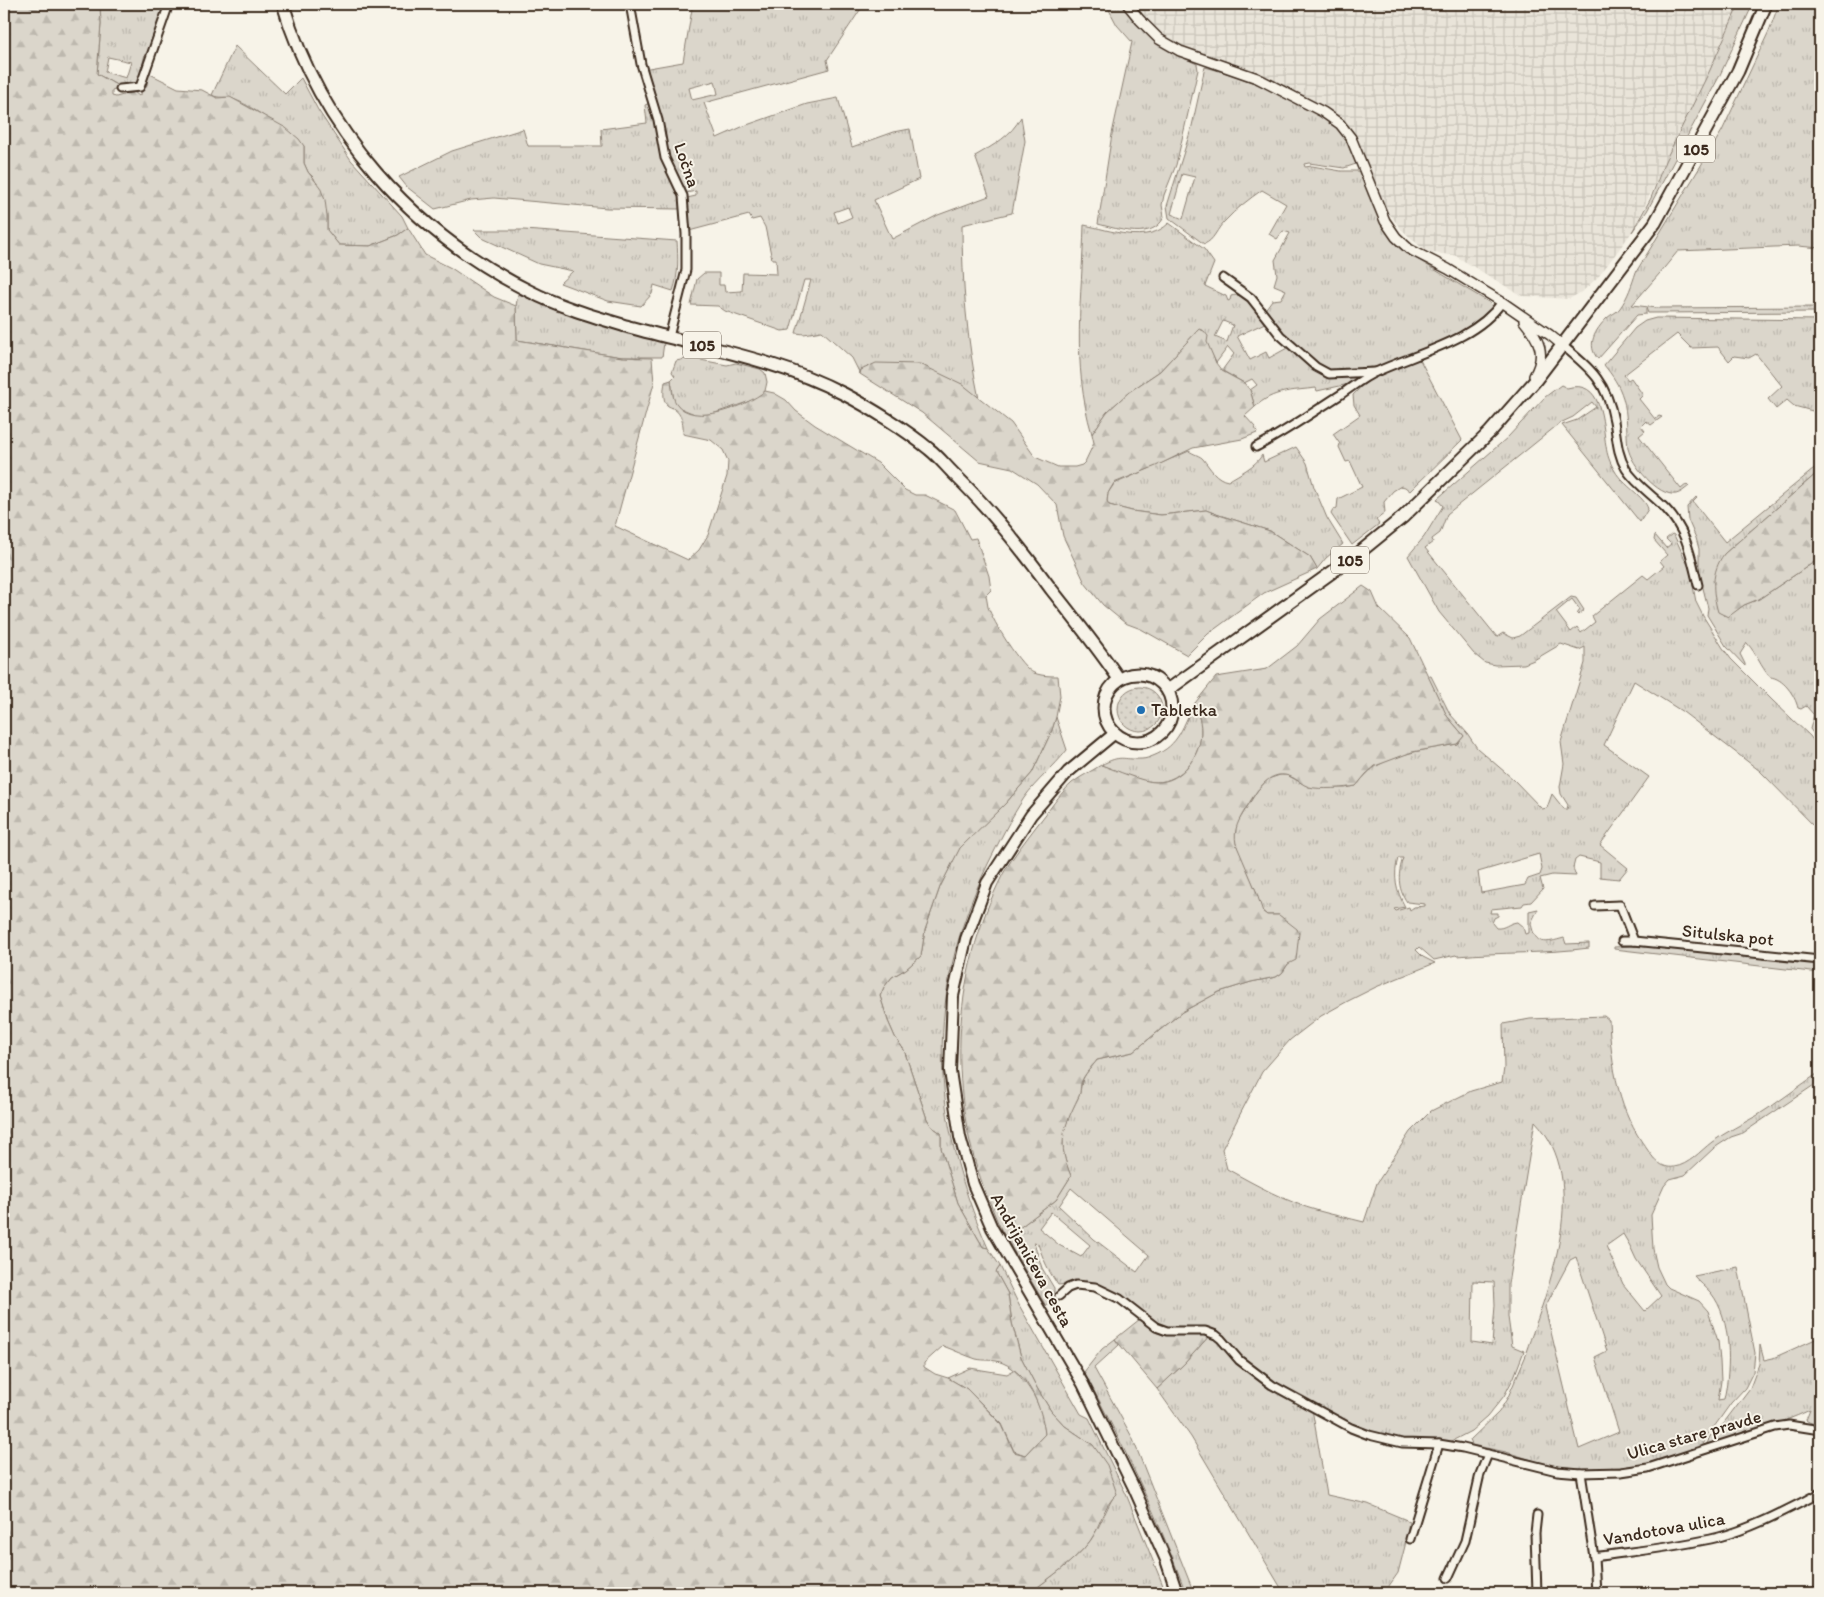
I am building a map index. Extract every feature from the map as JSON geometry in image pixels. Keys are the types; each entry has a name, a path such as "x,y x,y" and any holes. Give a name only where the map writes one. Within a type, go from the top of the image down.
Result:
{"main road":[{"name":"105","path":"284,4 289,24 302,56 338,122 365,161 399,199 431,228 497,274 532,292 581,312 741,355 813,380 874,411 929,449 976,495 1025,553 1119,679"},
{"name":"105","path":"1168,690 1360,552 1403,517 1490,432 1562,345 1655,224 1738,71 1766,4"},
{"path":"1140,673 1160,681 1168,690 1172,700 1171,716 1164,731 1155,738 1145,742 1134,742 1124,739 1108,725 1104,715 1104,705 1109,690 1119,679 1129,674 1140,673"},
{"name":"Andrijaničeva cesta","path":"1115,733 1068,772 1031,815 987,883 966,939 953,996 950,1071 960,1137 973,1184 992,1228 1083,1384 1133,1486 1166,1560 1177,1593"}],"street":[{"path":"120,89 140,87 169,4"},
{"name":"Ločna","path":"630,4 641,64 658,120 665,158 683,196 686,270 669,337"},
{"path":"1127,4 1159,39 1180,51 1257,78 1323,112 1340,124 1350,138 1386,221 1396,237 1409,249 1448,269 1502,302 1550,335 1593,371 1609,400 1620,458 1627,471 1668,510 1682,529 1689,548 1698,586"},
{"path":"1223,278 1251,298 1280,335 1316,367 1329,374 1376,372"},
{"path":"1256,447 1288,430 1376,372 1445,344 1471,330 1493,314 1502,302"},
{"path":"1512,406 1535,376 1539,368 1541,354 1539,341 1534,332 1515,311"},
{"path":"1595,906 1620,905 1634,941"},
{"name":"Situlska pot","path":"1622,941 1820,960"},
{"name":"Ulica stare pravde","path":"1059,1296 1068,1288 1076,1285 1095,1287 1120,1300 1156,1327 1167,1331 1205,1332 1216,1335 1221,1338 1239,1360 1272,1385 1351,1428 1369,1435 1402,1443 1439,1444 1558,1471 1581,1474 1621,1472 1648,1468 1775,1428 1789,1425 1820,1430"},
{"path":"1410,1539 1439,1444"},
{"path":"1448,1578 1466,1541 1480,1474 1488,1454"},
{"path":"1581,1474 1594,1557 1596,1593"},
{"name":"Vandotova ulica","path":"1594,1557 1720,1537 1763,1521 1820,1493"},
{"path":"1537,1515 1535,1541 1537,1593"},
{"path":"1813,1593 1820,1590"}],"shaded area":[{"path":"1133,4 1739,4 1710,70 1632,232 1599,276 1583,291 1569,299 1522,296 1454,255 1432,253 1422,248 1401,229 1388,212 1354,136 1335,113 1258,73 1176,43 1151,25"}],"green space":[{"path":"4,4 93,4 100,6 101,24 97,74 120,87 112,90 112,96 116,97 134,92 139,96 147,85 148,73 178,88 202,90 217,98 230,97 286,128 304,146 304,163 308,172 320,187 325,200 327,230 339,245 370,246 398,235 408,228 425,255 451,268 494,297 516,306 517,340 622,357 652,358 654,383 615,526 688,560 699,550 708,535 727,476 728,461 723,450 711,440 683,434 681,417 664,400 665,382 671,380 676,403 684,410 695,414 720,412 746,403 765,391 774,393 786,400 796,411 815,425 878,463 905,490 915,495 925,495 955,510 970,539 976,538 989,576 991,590 986,595 988,607 995,623 1015,654 1028,669 1040,675 1058,676 1060,696 1056,717 1032,773 1005,804 960,848 940,887 925,930 921,956 906,969 892,977 880,996 895,1037 904,1050 927,1119 932,1127 941,1133 941,1148 958,1203 983,1247 988,1248 1000,1266 996,1272 1008,1294 1012,1323 1021,1357 1051,1411 1065,1426 1093,1445 1107,1465 1117,1494 1108,1504 1090,1541 1084,1549 1030,1593 4,1593","holes":["943,1346 976,1359 1003,1363 1012,1368 1027,1383 1041,1413 1045,1434 1025,1455 1014,1452 1002,1425 967,1389 924,1367 924,1363"]},
{"path":"93,4 167,4 149,52 145,54 138,84 120,87 97,74 101,24 100,6","holes":["108,57 131,62 126,78 105,72"]},
{"path":"675,4 864,4 827,60 829,69 704,103 717,138 744,126 807,104 838,98 852,147 894,132 910,129 919,179 874,200 892,239 938,215 989,196 975,156 1007,135 1021,117 1025,141 1012,213 962,225 966,312 971,356 979,399 962,384 861,370 860,374 852,358 822,331 804,334 796,333 811,280 804,280 790,330 782,331 725,311 718,306 691,305 697,279 704,273 719,273 719,285 724,285 725,292 742,291 743,273 777,274 776,259 772,259 765,227 760,218 752,220 749,215 689,231 687,198 696,196 696,191 686,193 672,169 667,152 665,133 643,69 683,62 692,9","holes":["715,81 718,94 692,100 689,88","848,207 852,217 838,223 834,212"]},
{"path":"1106,4 1121,4 1137,24 1154,39 1197,64 1198,70 1176,165 1164,195 1162,205 1164,217 1152,229 1144,231 1125,230 1098,224 1112,134 1132,42 1117,25"},
{"path":"1739,4 1753,4 1719,77 1647,211 1632,232 1651,198 1665,161 1710,70"},
{"path":"1779,4 1820,4 1820,248 1798,246 1678,251 1632,305 1657,308 1820,307 1820,312 1648,313 1646,308 1646,314 1637,315 1598,359 1594,354 1592,343 1596,333 1607,318 1623,304 1636,272 1722,131 1769,31"},
{"path":"235,46 285,94 301,78 318,110 351,160 402,216 408,228 398,235 370,246 339,245 327,230 327,216 314,178 308,172 304,163 304,146 251,107 231,98 212,95"},
{"path":"1205,67 1274,91 1337,126 1343,132 1356,164 1344,168 1309,163 1304,164 1305,167 1312,166 1341,171 1359,171 1373,201 1407,253 1490,303 1492,307 1490,313 1445,341 1383,367 1337,371 1318,366 1282,334 1264,311 1272,300 1281,299 1286,290 1274,285 1277,275 1275,260 1290,233 1283,231 1277,239 1269,234 1286,204 1262,190 1234,212 1210,240 1204,244 1169,218 1167,206 1192,126","holes":["1182,174 1195,177 1183,219 1171,214"]},
{"path":"650,103 660,138 664,164 680,197 681,209 607,208 494,198 471,200 435,209 407,187 399,177 452,151 523,129 528,146 602,146 601,129 647,123 645,105"},
{"path":"1169,223 1204,249 1214,263 1205,286 1226,296 1228,301 1231,296 1242,296 1252,303 1267,322 1237,336 1250,360 1266,352 1269,358 1289,347 1315,370 1360,374 1360,379 1349,384 1317,391 1316,388 1283,392 1269,397 1255,407 1250,390 1257,385 1252,379 1244,383 1223,371 1234,354 1228,347 1216,363 1199,329 1160,371 1129,392 1107,412 1092,434 1082,382 1079,330 1084,225 1139,235 1160,230","holes":["1223,321 1233,325 1227,342 1215,337"]},
{"path":"474,230 524,230 677,241 678,266 675,285 673,291 654,285 652,294 641,306 608,301 560,283 573,271 539,264 482,238"},
{"path":"518,294 574,317 664,343 662,357 622,357 517,340 516,306"},
{"path":"1656,318 1820,320 1820,413 1794,406 1787,400 1776,409 1768,399 1782,386 1756,354 1749,358 1734,356 1729,361 1718,347 1691,348 1677,334 1624,375 1628,380 1631,378 1643,395 1639,399 1655,419 1659,416 1662,417 1651,425 1646,421 1641,426 1645,431 1639,436 1681,489 1687,484 1689,486 1676,494 1669,494 1661,490 1646,478 1630,455 1625,404 1620,389 1604,365 1635,328 1645,321"},
{"path":"1199,329 1208,336 1207,342 1216,363 1222,371 1244,383 1250,390 1255,407 1245,416 1255,427 1257,433 1242,439 1193,448 1114,483 1108,493 1107,501 1109,505 1132,511 1161,515 1206,510 1270,531 1310,557 1317,569 1264,593 1208,634 1187,655 1141,629 1125,623 1103,605 1085,583 1063,536 1057,505 1037,484 1012,468 979,461 922,413 860,374 861,370 876,363 920,364 962,384 1011,423 1035,457 1058,467 1075,467 1085,462 1094,443 1092,434 1107,412 1129,392 1160,371"},
{"path":"690,358 727,365 736,363 760,369 765,373 767,382 765,391 756,399 712,414 697,415 680,408 674,401 671,380 675,376 672,372 676,361"},
{"path":"1419,358 1462,440 1410,491 1401,486 1393,491 1384,502 1385,513 1376,520 1379,524 1352,545 1331,514 1337,508 1338,499 1362,487 1350,461 1346,462 1339,447 1340,444 1333,434 1360,415 1354,405 1353,395 1360,388 1383,372"},
{"path":"1561,385 1567,388 1579,387 1588,390 1594,396 1601,415 1609,459 1619,476 1643,500 1648,509 1640,522 1562,425 1577,420 1596,407 1592,402 1573,417 1560,423 1447,514 1440,533 1425,548 1497,637 1503,633 1513,638 1520,636 1571,597 1576,598 1584,610 1578,615 1580,610 1572,599 1556,612 1571,632 1577,627 1581,633 1595,622 1592,616 1643,575 1648,579 1664,566 1660,561 1667,555 1654,540 1655,535 1666,548 1671,544 1666,539 1672,534 1674,535 1690,570 1696,602 1723,648 1731,659 1810,736 1820,750 1820,832 1760,771 1683,712 1634,681 1604,745 1649,777 1600,845 1628,868 1619,879 1600,877 1600,862 1579,857 1575,860 1573,868 1576,876 1552,875 1540,878 1543,889 1531,902 1524,903 1522,906 1491,909 1490,913 1498,913 1498,916 1494,918 1492,923 1496,928 1502,928 1517,922 1523,927 1525,934 1529,933 1529,911 1538,909 1531,923 1538,940 1547,942 1564,938 1566,944 1589,943 1589,948 1456,955 1434,960 1419,947 1416,950 1423,957 1435,963 1376,987 1348,1001 1321,1016 1290,1040 1262,1072 1222,1149 1227,1169 1260,1187 1307,1207 1364,1222 1377,1183 1410,1132 1431,1111 1471,1091 1502,1082 1504,1068 1503,1024 1530,1019 1604,1016 1609,1020 1612,1054 1623,1104 1637,1135 1652,1156 1661,1165 1669,1167 1685,1164 1717,1138 1766,1110 1820,1072 1820,1081 1743,1133 1731,1137 1714,1148 1685,1175 1670,1179 1664,1186 1651,1215 1653,1249 1657,1267 1665,1284 1669,1288 1699,1301 1708,1311 1718,1341 1721,1381 1718,1400 1724,1399 1728,1373 1726,1330 1718,1304 1711,1293 1694,1276 1738,1267 1755,1353 1753,1372 1745,1388 1708,1432 1701,1447 1644,1466 1568,1468 1472,1445 1470,1440 1499,1412 1508,1397 1527,1353 1554,1266 1563,1203 1561,1173 1552,1145 1535,1121 1508,1284 1508,1317 1512,1346 1524,1351 1504,1396 1487,1417 1471,1431 1450,1442 1407,1440 1372,1433 1273,1384 1235,1353 1225,1338 1216,1331 1162,1327 1120,1297 1075,1283 1058,1285 1046,1265 1038,1244 1034,1243 1042,1268 1054,1288 1054,1294 1046,1306 1006,1238 1056,1200 1071,1176 1064,1154 1063,1136 1068,1119 1079,1096 1083,1079 1097,1060 1133,1052 1182,1012 1219,992 1251,982 1276,977 1282,973 1288,964 1279,915 1267,915 1260,909 1256,891 1234,838 1236,825 1257,791 1268,779 1287,775 1309,787 1345,788 1356,786 1370,771 1384,762 1415,752 1457,744 1464,736 1447,716 1427,676 1431,676 1450,714 1477,748 1513,779 1542,809 1547,808 1552,794 1564,809 1567,809 1568,805 1561,794 1560,787 1564,764 1561,742 1585,663 1585,647 1579,650 1561,644 1524,664 1495,665 1485,663 1474,654 1439,612 1408,556 1424,537 1443,506 1437,499 1508,437 1545,397","holes":["1539,854 1542,869 1540,875 1528,879 1525,885 1481,893 1478,872","1398,858 1403,858 1399,880 1401,891 1407,902 1425,904 1425,906 1414,907 1410,910 1409,907 1396,911 1394,909 1405,907 1399,895 1396,871","1071,1188 1149,1255 1137,1272 1094,1239 1059,1206","1051,1212 1090,1245 1081,1257 1059,1245 1039,1228","1623,1234 1636,1259 1661,1296 1645,1311 1623,1284 1606,1246","1576,1257 1607,1351 1595,1357 1619,1432 1579,1449 1545,1307 1570,1260","1473,1281 1494,1282 1495,1305 1492,1345 1472,1342"]},
{"path":"1296,447 1307,463 1314,487 1327,518 1343,544 1326,558 1317,569 1310,557 1270,531 1206,510 1161,515 1132,511 1109,505 1107,501 1108,493 1114,484 1189,451 1202,458 1217,476 1228,481 1252,466 1262,455 1264,462"},
{"path":"1820,466 1820,472 1724,554 1728,616 1744,605 1759,599 1820,558 1820,743 1810,729 1814,715 1806,706 1801,709 1798,708 1788,688 1779,680 1770,677 1747,643 1740,654 1745,666 1726,646 1707,615 1708,608 1699,572 1699,549 1688,520 1687,507 1696,497 1693,502 1725,542"},
{"path":"1820,472 1820,558 1759,599 1744,605 1728,617 1718,612 1714,582 1717,568 1724,554"},
{"path":"1363,586 1372,592 1379,608 1410,638 1447,716 1464,736 1457,744 1412,752 1375,766 1356,786 1314,788 1306,786 1292,777 1281,775 1269,779 1263,784 1239,821 1235,834 1236,844 1263,912 1267,915 1279,915 1297,929 1299,933 1296,960 1288,964 1282,973 1276,977 1251,982 1219,992 1182,1012 1133,1052 1097,1060 1082,1080 1079,1096 1064,1136 1064,1154 1071,1176 1056,1200 1006,1238 995,1216 976,1163 966,1121 961,1079 960,1037 964,995 973,954 986,913 1003,874 1020,848 1063,792 1075,780 1101,765 1136,778 1156,782 1174,778 1182,772 1194,757 1200,739 1201,730 1195,703 1216,677 1267,669 1297,646 1320,619"},
{"path":"1136,687 1144,687 1156,693 1162,709 1156,725 1144,731 1136,731 1124,725 1118,713 1118,705 1124,693"},
{"path":"1195,703 1201,727 1200,739 1194,757 1182,772 1165,781 1150,782 1128,776 1101,765 1122,758 1145,759 1170,746 1180,734"},
{"path":"1056,717 1067,750 1024,798 1009,822 988,864 967,913 953,961 945,1009 942,1056 946,1103 955,1151 969,1199 988,1248 983,1247 958,1203 941,1148 941,1133 932,1127 927,1119 904,1050 895,1037 880,996 892,977 906,969 921,956 925,930 940,887 960,847 1005,804 1032,773"},
{"path":"1633,946 1704,950 1820,963 1820,973 1614,949 1614,947"},
{"path":"1000,1266 1019,1305 1081,1414 1089,1418 1126,1494 1166,1593 1030,1593 1084,1549 1097,1530 1114,1496 1093,1445 1065,1426 1051,1411 1021,1357 1012,1323 1008,1294 996,1272"},
{"path":"1140,1319 1165,1334 1210,1335 1184,1364 1157,1389 1115,1339"},
{"path":"1210,1335 1215,1337 1254,1376 1312,1409 1327,1495 1368,1504 1409,1521 1398,1573 1384,1593 1284,1593 1191,1437 1157,1389 1184,1364"},
{"path":"1820,1337 1820,1421 1813,1423 1806,1420 1810,1410 1772,1425 1706,1445 1711,1436 1719,1429 1750,1388 1759,1364 1760,1345 1764,1360 1773,1358"},
{"path":"1115,1339 1119,1345 1094,1368 1132,1437 1194,1593 1186,1593 1139,1481 1084,1372 1102,1349"},
{"path":"970,1368 1007,1374 1014,1370 1036,1399 1042,1415 1045,1434 1025,1455 1014,1451 1002,1424 967,1389 948,1378"}],"place":[{"name":"Tabletka","path":"1141,710"}]}
